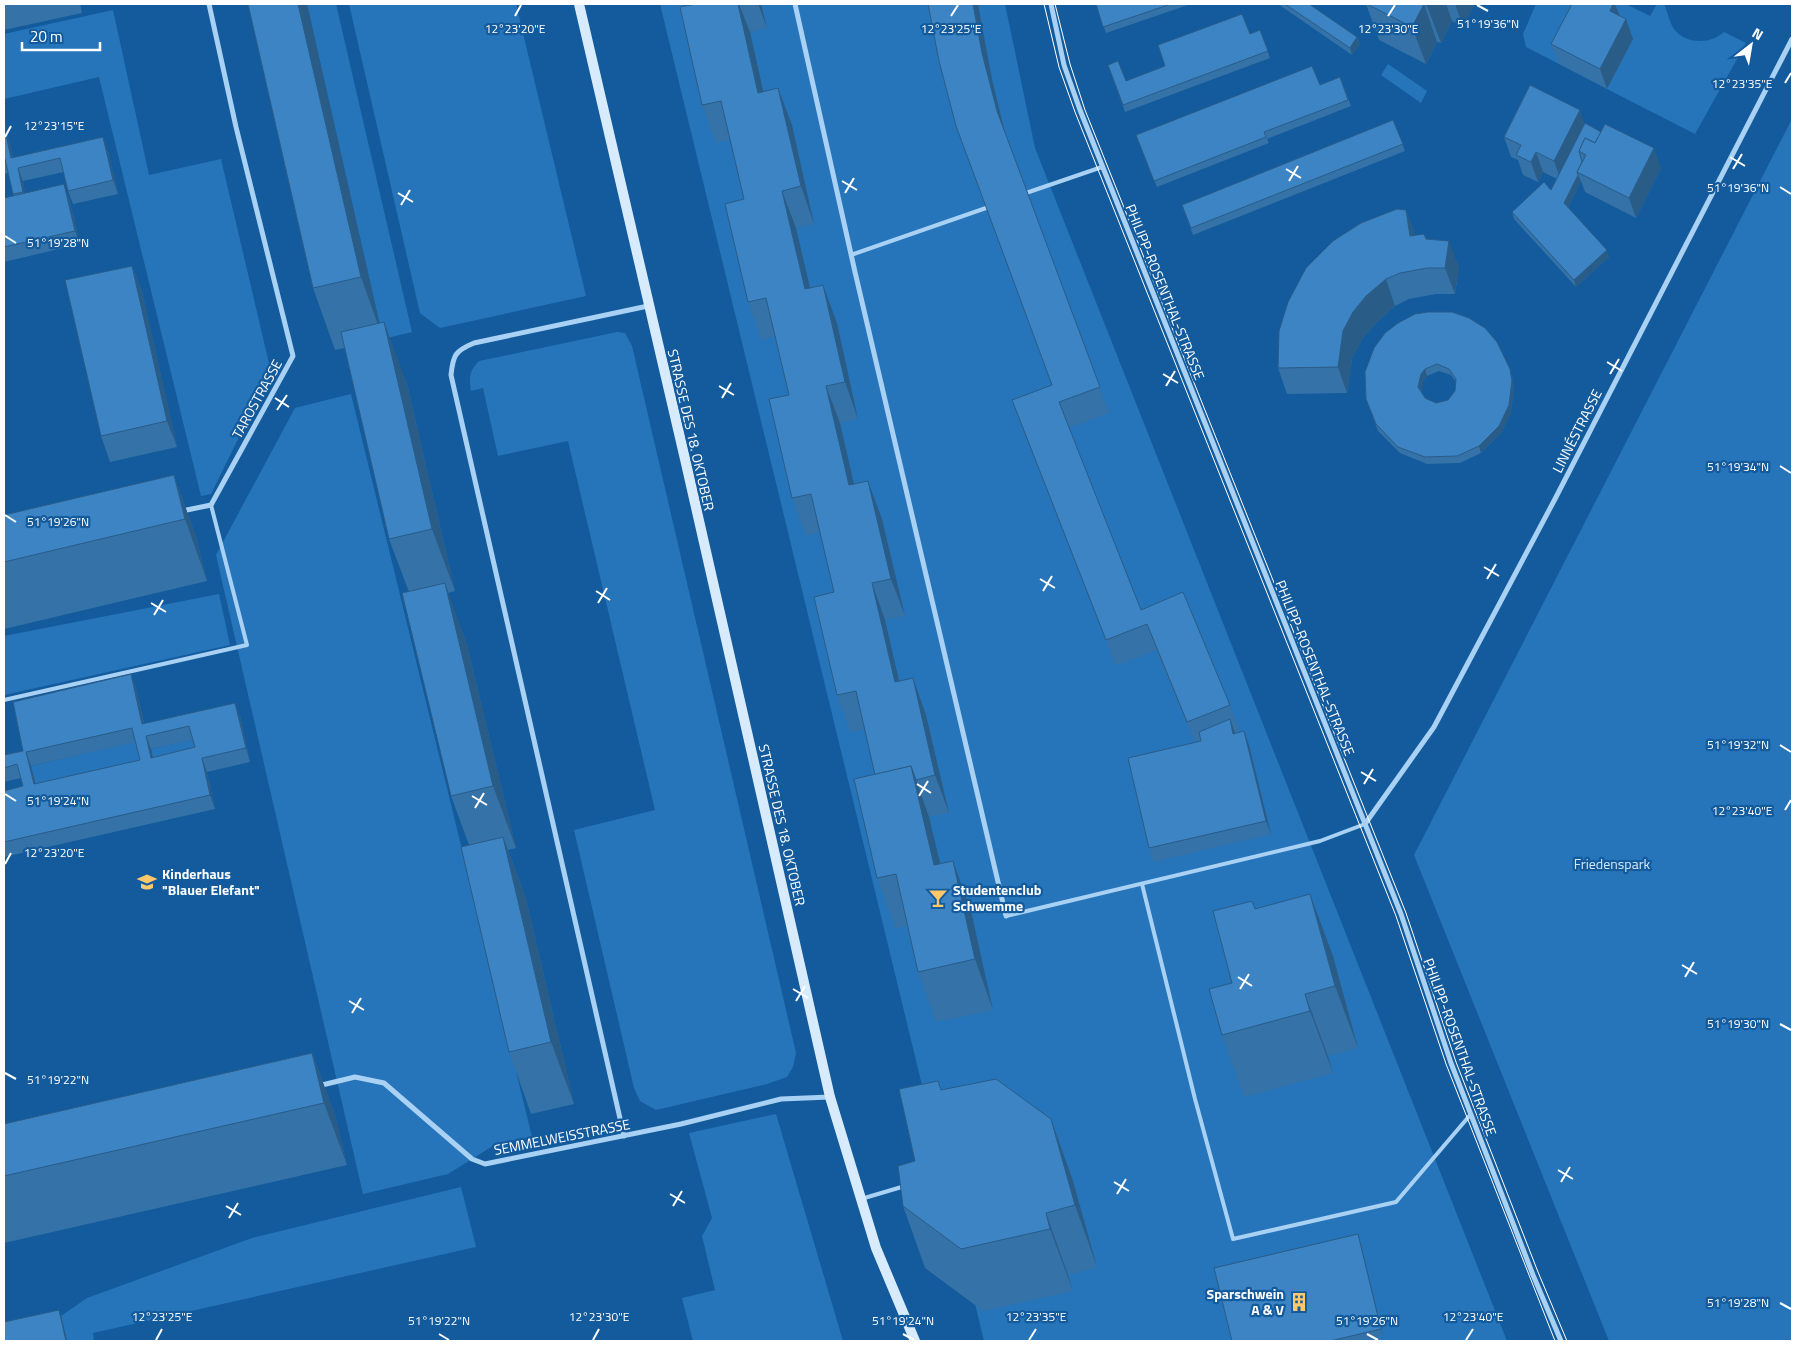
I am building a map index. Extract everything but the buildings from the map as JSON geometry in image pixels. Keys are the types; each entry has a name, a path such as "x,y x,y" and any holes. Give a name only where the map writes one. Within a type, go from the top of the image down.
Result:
{"main road":[{"name":"STRASSE DES 18. OKTOBER","path":"579,4 685,459 830,1098 876,1248 915,1341"}],"street":[{"name":"TAROSTRASSE","path":"209,4 236,127 293,356 211,505"},
{"path":"795,4 851,255 1006,916"},
{"name":"PHILIPP-ROSENTHAL-STRASSE","path":"1051,4 1064,65 1102,167 1401,914 1451,1063 1533,1275 1561,1341"},
{"name":"LINNÉSTRASSE","path":"1365,824 1434,727 1555,500 1792,39"},
{"path":"624,1136 451,375 453,358 462,348 474,343 648,306"},
{"path":"174,513 211,505"},
{"name":"SEMMELWEISSTRASSE","path":"314,1087 355,1077 384,1083 472,1159 485,1164 624,1136 781,1099 830,1098"}],"lane":[{"path":"1026,192 1102,167"},
{"path":"851,255 986,208"},
{"path":"4,700 247,644 211,505"},
{"path":"1006,916 1320,841 1365,824"},
{"path":"1142,884 1195,1099 1233,1240 1396,1202 1471,1114"},
{"path":"862,1199 914,1184"}],"green space":[{"path":"307,4 336,4 412,332 383,339"},
{"path":"349,4 516,4 586,296 440,328 420,313"},
{"path":"660,4 1005,4 1035,148 1507,1341 984,1341"},
{"path":"1536,4 1626,4 1650,16 1657,4 1664,4 1674,29 1685,38 1706,41 1724,32 1746,43 1695,134 1607,89 1584,14 1559,64 1526,47 1523,34"},
{"path":"113,10 149,175 221,159 271,372 211,494 201,496 99,77 4,99 4,34"},
{"path":"1388,64 1427,91 1421,103 1381,75"},
{"name":"Friedenspark","path":"1792,119 1792,1341 1609,1341 1414,855"},
{"path":"617,332 625,333 632,346 796,1053 793,1067 787,1077 767,1084 656,1110 640,1101 634,1088 574,830 655,810 568,441 498,456 483,388 471,391 470,382 470,374 479,361"},
{"path":"351,394 532,1137 496,1144 448,1174 363,1194 216,555 295,408"},
{"path":"219,594 230,645 4,695 4,636"},
{"path":"194,739 199,761 156,771 151,749"},
{"path":"137,741 145,773 39,798 31,766"},
{"path":"776,1114 843,1341 693,1341 682,1298 715,1290 702,1236 712,1218 689,1133"},
{"path":"461,1187 476,1247 93,1333 94,1341 67,1341 61,1316 87,1298 252,1238"}],"tram line":[{"path":"1044,4 1059,67 1075,112 1396,916 1446,1064 1555,1341"},
{"path":"1055,4 1070,64 1085,110 1406,913 1456,1062 1567,1341"}],"place":[{"name":"Kinderhaus \"Blauer Elefant\"","path":"147,882"},
{"name":"Studentenclub Schwemme","path":"938,898"},
{"name":"Sparschwein A & V","path":"1299,1302"}]}
